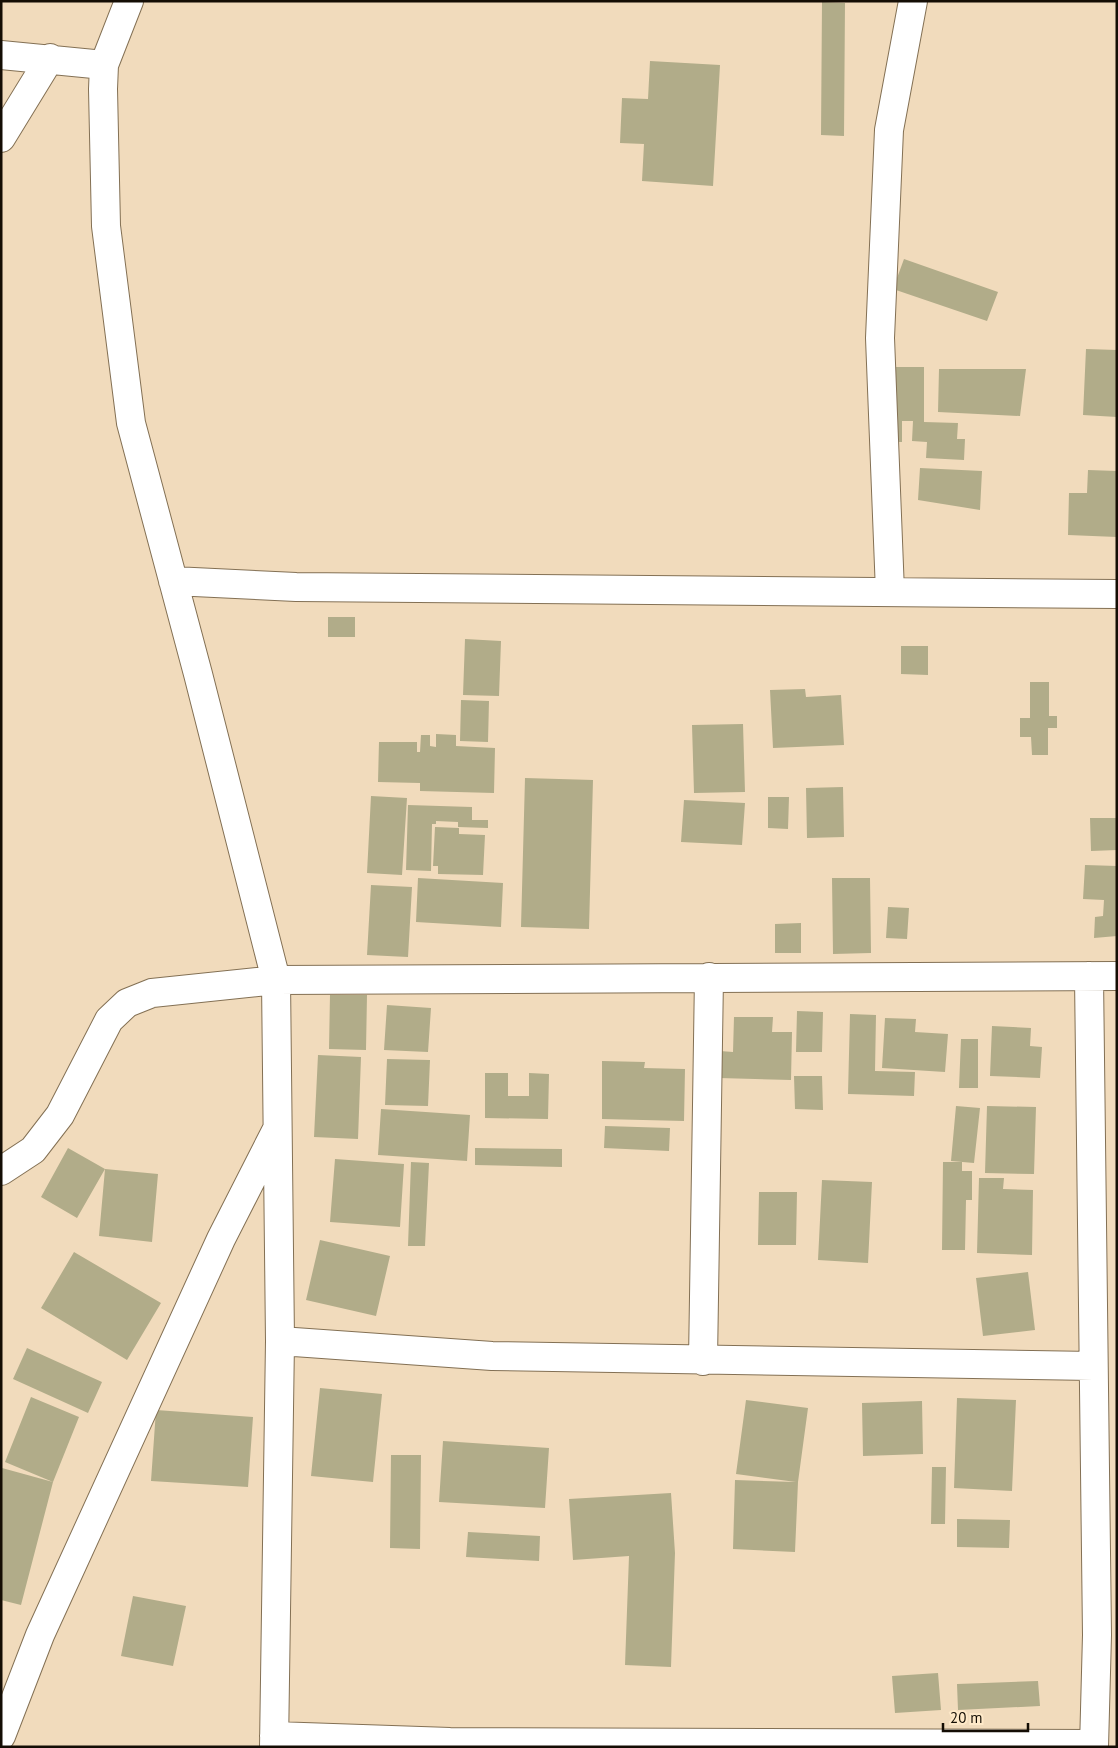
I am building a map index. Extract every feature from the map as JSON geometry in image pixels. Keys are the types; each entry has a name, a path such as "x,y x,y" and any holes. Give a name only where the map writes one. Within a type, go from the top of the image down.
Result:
{"street":[{"path":"129,1 104,65 106,226 131,423 276,980 280,1341 274,1741 1094,1746 1097,1635 1089,976"},
{"path":"890,592 880,338 889,130 913,1"},
{"path":"1,55 50,58 104,65"},
{"path":"1,138 50,58"},
{"path":"173,581 296,587 1117,594"},
{"path":"1,1171 33,1150 60,1114 109,1020 127,1003 152,994 276,980 1117,976"},
{"path":"704,1361 709,977"},
{"path":"1,1736 40,1635 221,1239 279,1125"},
{"path":"280,1341 492,1356 1093,1366"}],"building":[{"path":"822,2 845,3 844,136 821,135"},
{"path":"650,61 720,65 713,186 642,181 644,144 620,143 622,98 648,99"},
{"path":"904,259 998,292 987,321 893,289"},
{"path":"1086,349 1117,350 1117,417 1083,415"},
{"path":"882,367 924,367 924,422 958,423 957,439 965,439 964,460 926,458 927,442 912,441 913,421 902,421 902,442 882,442"},
{"path":"939,369 1026,369 1020,416 938,412"},
{"path":"920,468 982,471 980,510 918,500"},
{"path":"1088,470 1117,471 1117,537 1068,535 1069,493 1087,493"},
{"path":"328,617 355,617 355,637 328,637"},
{"path":"465,639 501,641 499,696 463,695"},
{"path":"901,646 928,646 928,675 901,674"},
{"path":"1030,682 1049,682 1049,716 1057,716 1057,728 1048,728 1048,755 1032,755 1031,737 1020,737 1020,718 1030,718"},
{"path":"805,689 806,697 841,695 844,745 773,748 770,690"},
{"path":"461,700 489,701 488,742 460,741"},
{"path":"743,724 745,792 694,793 692,725"},
{"path":"436,734 456,735 456,746 495,748 494,793 420,791 420,783 378,782 379,742 417,742 417,752 420,752 421,735 430,735 430,746 436,747"},
{"path":"525,778 593,780 589,929 521,927"},
{"path":"843,787 844,837 807,838 806,788"},
{"path":"371,796 407,798 402,875 367,873"},
{"path":"768,797 789,797 788,829 768,828"},
{"path":"684,800 745,803 742,845 681,842"},
{"path":"408,805 472,807 472,820 488,820 488,828 458,827 458,822 436,821 436,824 432,824 431,871 406,870"},
{"path":"1090,818 1117,818 1117,850 1091,851"},
{"path":"435,827 459,828 459,834 485,835 483,875 438,874 438,866 433,866"},
{"path":"1085,865 1117,866 1117,936 1094,938 1095,917 1103,916 1104,900 1083,899"},
{"path":"418,878 503,883 501,927 416,922"},
{"path":"832,878 870,878 871,953 833,954"},
{"path":"371,885 412,887 408,957 367,955"},
{"path":"888,907 909,908 907,939 886,938"},
{"path":"801,923 801,953 775,953 775,924"},
{"path":"330,995 367,995 366,1050 329,1049"},
{"path":"387,1005 431,1008 428,1052 384,1050"},
{"path":"797,1011 823,1012 822,1052 796,1052"},
{"path":"850,1014 876,1015 875,1071 915,1072 914,1096 848,1094"},
{"path":"734,1017 773,1017 772,1032 792,1032 791,1080 719,1078 720,1051 733,1052"},
{"path":"885,1018 916,1019 915,1032 948,1034 945,1072 882,1068"},
{"path":"992,1026 1031,1028 1030,1046 1042,1047 1040,1078 990,1076"},
{"path":"961,1039 978,1039 978,1088 959,1088"},
{"path":"318,1055 361,1057 358,1139 314,1137"},
{"path":"387,1059 430,1060 428,1106 385,1105"},
{"path":"602,1061 645,1062 644,1068 685,1069 684,1121 602,1119"},
{"path":"485,1073 508,1073 508,1096 529,1096 529,1073 549,1074 548,1119 485,1118"},
{"path":"794,1076 822,1076 823,1110 795,1109"},
{"path":"956,1106 980,1108 974,1163 951,1161"},
{"path":"987,1106 1036,1107 1034,1174 985,1173"},
{"path":"381,1109 470,1115 467,1161 378,1155"},
{"path":"605,1126 670,1128 669,1151 604,1148"},
{"path":"68,1148 105,1169 77,1218 41,1197"},
{"path":"475,1148 562,1149 562,1167 475,1165"},
{"path":"335,1159 404,1164 400,1227 330,1222"},
{"path":"411,1162 429,1163 425,1246 408,1246"},
{"path":"943,1162 962,1162 962,1171 972,1171 972,1200 966,1200 965,1250 942,1250"},
{"path":"105,1169 158,1174 152,1242 99,1236"},
{"path":"979,1178 1004,1178 1003,1189 1033,1190 1032,1255 977,1253"},
{"path":"822,1180 872,1182 868,1263 818,1260"},
{"path":"759,1192 797,1192 796,1245 758,1245"},
{"path":"320,1240 390,1256 376,1316 306,1300"},
{"path":"74,1252 161,1303 127,1360 41,1308"},
{"path":"1028,1272 1035,1330 983,1336 976,1278"},
{"path":"27,1348 102,1382 88,1413 13,1379"},
{"path":"320,1388 382,1394 373,1482 311,1476"},
{"path":"31,1397 79,1417 53,1482 5,1462"},
{"path":"957,1398 1016,1400 1012,1491 954,1488"},
{"path":"746,1400 808,1408 798,1482 795,1552 733,1549 735,1480 796,1482 736,1474"},
{"path":"922,1401 923,1454 863,1456 862,1403"},
{"path":"156,1410 253,1417 248,1487 151,1481"},
{"path":"443,1441 549,1448 545,1508 439,1502"},
{"path":"391,1455 421,1455 420,1549 390,1548"},
{"path":"932,1467 946,1467 945,1524 931,1524"},
{"path":"2,1468 53,1482 21,1605 1,1600"},
{"path":"671,1493 675,1553 671,1667 625,1665 629,1556 573,1560 569,1499"},
{"path":"957,1519 1010,1520 1009,1548 957,1547"},
{"path":"468,1532 540,1536 539,1561 466,1557"},
{"path":"133,1596 186,1606 173,1666 121,1656"},
{"path":"938,1673 941,1710 895,1713 892,1676"},
{"path":"1038,1681 1040,1706 958,1710 957,1684"}]}
